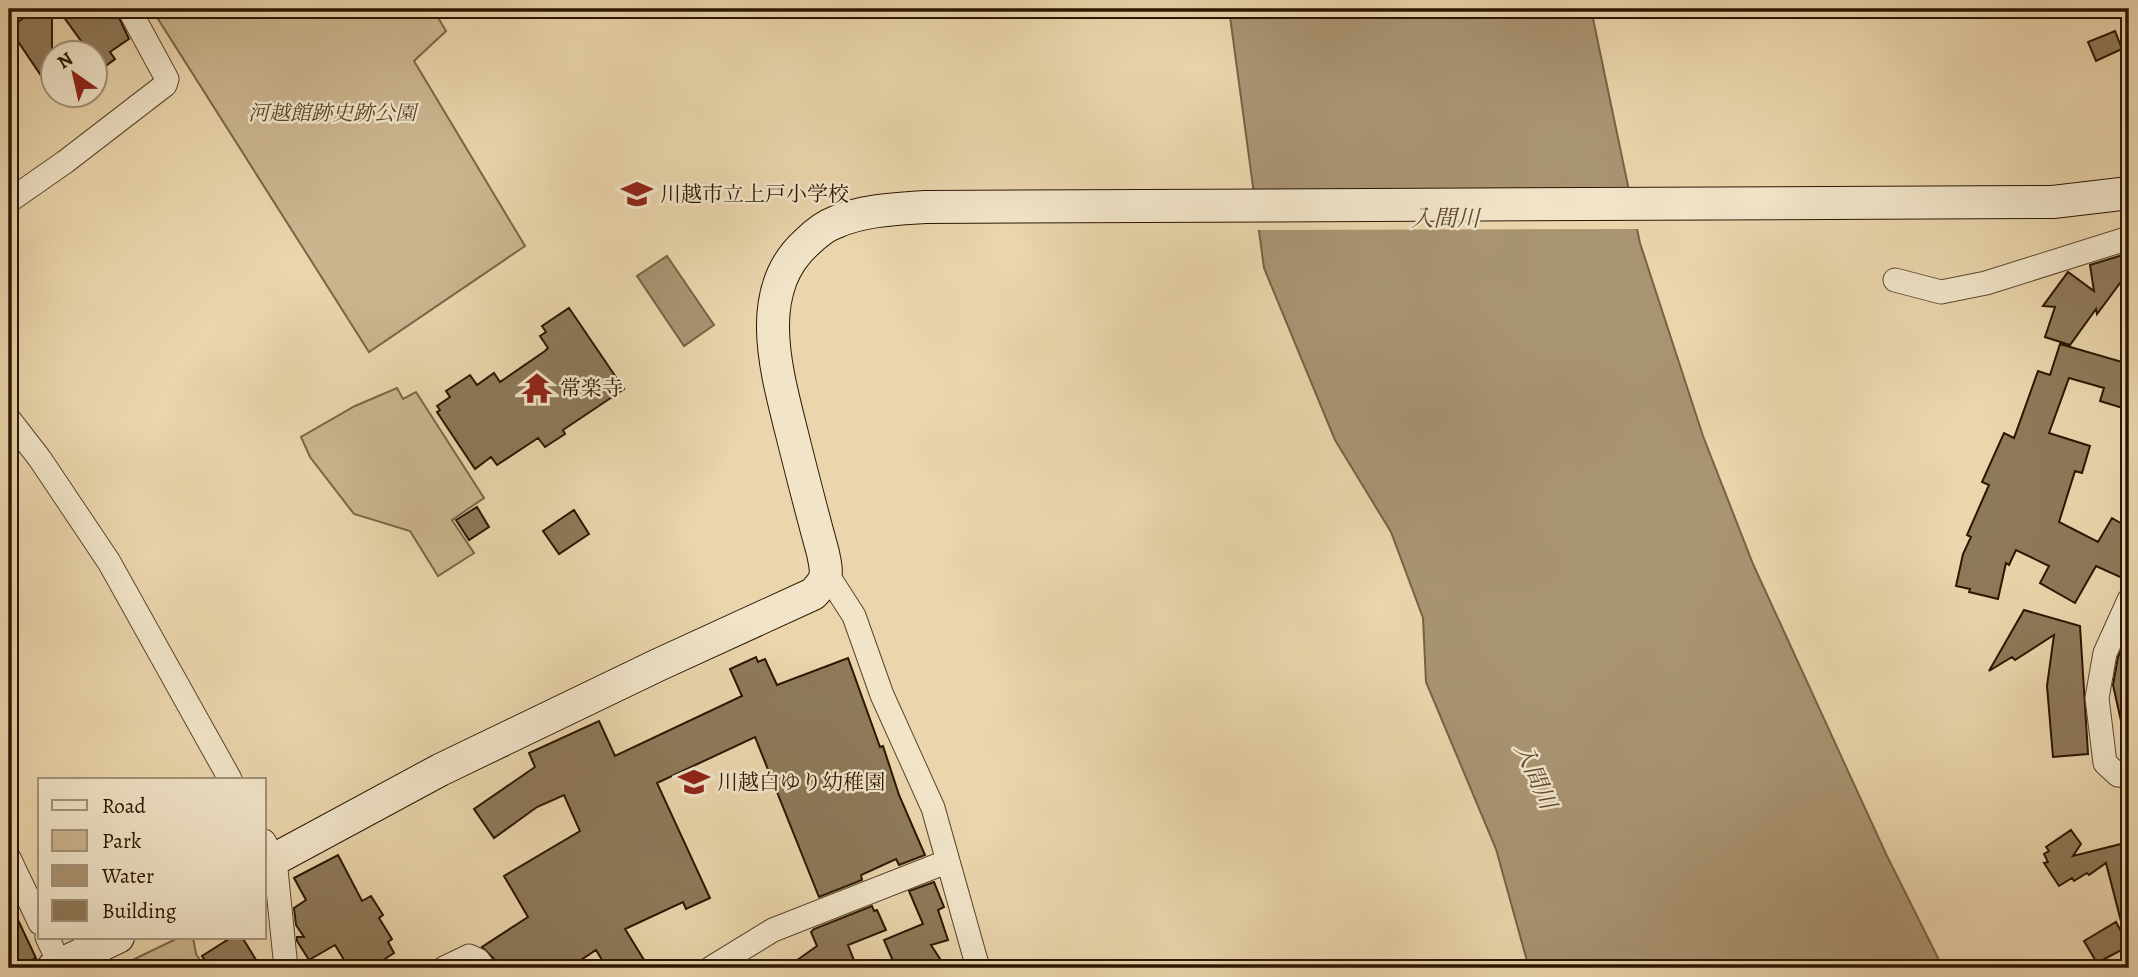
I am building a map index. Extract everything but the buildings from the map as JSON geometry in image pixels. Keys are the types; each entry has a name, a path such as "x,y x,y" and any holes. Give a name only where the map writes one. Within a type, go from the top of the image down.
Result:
{"street":[{"path":"9,201 65,162 165,85 167,79 129,9"},
{"path":"978,968 946,862 933,808 882,695 854,616 827,574 783,399 772,328 777,289 786,265 812,237 836,222 886,209 925,207 2053,202 2129,193"},
{"path":"1895,280 1941,292 1986,283 2129,238"},
{"path":"9,419 40,459 109,562 229,778"},
{"path":"286,968 268,855 658,665 813,594 824,584 827,574"},
{"path":"2129,600 2105,653 2097,698 2105,763 2118,775 2129,776"},
{"path":"9,858 38,919"},
{"path":"711,968 774,930 946,862"},
{"path":"48,939 57,966 114,939"},
{"path":"444,968 469,956 478,960 484,968"}],"green space":[{"name":"河越館跡史跡公園","path":"142,9 433,9 446,31 414,61 525,246 369,352 158,19"},
{"path":"397,388 403,399 416,392 484,498 452,520 474,553 438,576 410,531 354,514 310,457 301,437 355,406"},
{"path":"176,939 193,939 196,954 205,968 116,968"}],"water":[{"name":"入間川","path":"1229,9 1591,9 1640,243 1703,436 1753,564 1886,854 1943,968 1529,968 1496,849 1426,682 1423,618 1391,532 1335,440 1264,268"},
{"path":"667,256 714,325 684,346 637,276"}],"pier":[{"path":"1250,191 1632,191 1640,229 1255,230"}],"place":[{"name":"川越市立上戸小学校","path":"637,194"},
{"name":"常楽寺","path":"537,388"},
{"name":"川越白ゆり幼稚園","path":"694,782"}]}
